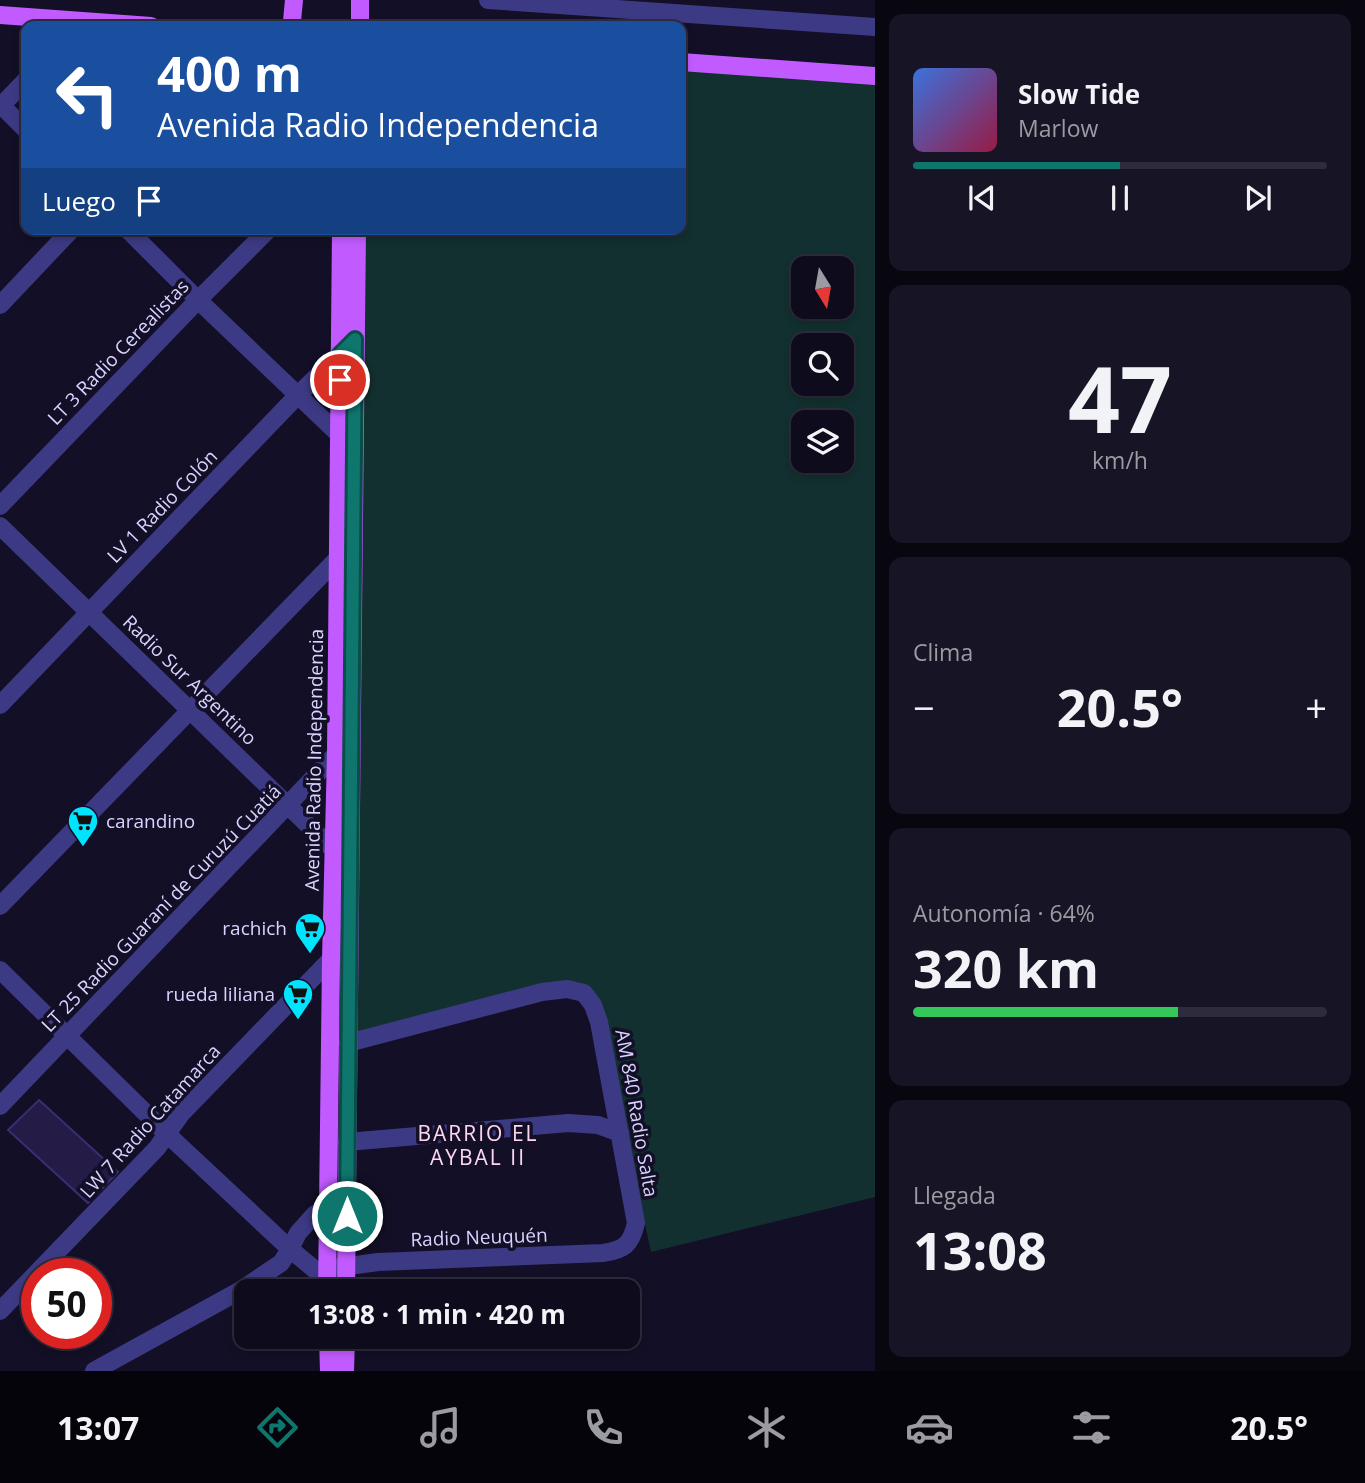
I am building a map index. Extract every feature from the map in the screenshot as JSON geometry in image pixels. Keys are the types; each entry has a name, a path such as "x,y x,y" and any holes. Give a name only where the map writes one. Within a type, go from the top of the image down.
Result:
{"main road":[{"path":"292,21 294,0"},
{"path":"0,15 55,21"},
{"path":"686,61 875,75"},
{"name":"Avenida Radio Independencia","path":"327,1279 341,235"},
{"name":"Avenida Radio Independencia","path":"346,1279 357,235"},
{"path":"328,1349 329,1371"},
{"path":"345,1371 346,1349"}],"street":[{"path":"488,0 875,27"},
{"path":"21,85 0,105 21,125"},
{"path":"0,305 66,235"},
{"path":"133,235 355,449"},
{"name":"LT 3 Radio Cerealistas","path":"0,506 263,235"},
{"name":"LV 1 Radio Colón","path":"0,705 355,339"},
{"name":"Radio Sur Argentino","path":"0,526 349,865"},
{"path":"0,906 338,558"},
{"name":"LT 25 Radio Guaraní de Curuzú Cuatiá","path":"0,1106 351,737"},
{"name":"LW 7 Radio Catamarca","path":"0,1311 157,1148 181,1114 331,959"},
{"path":"0,970 166,1133 290,1250 326,1279"},
{"name":"AM 840 Radio Salta","path":"348,1043 542,992 567,989 584,993 593,1004 599,1022 635,1216 629,1243"},
{"path":"347,1142 568,1123 598,1125 620,1133"},
{"path":"94,1371 242,1290 281,1263 298,1233 316,1214 327,1208"},
{"name":"Radio Neuquén","path":"328,1279 347,1265 435,1259 603,1254 620,1251 629,1243"}],"green space":[{"path":"686,69 875,81 875,1197 651,1252 602,1023 586,991 350,1041 362,235 686,235"}],"building":[{"path":"39,1100 118,1172 88,1203 8,1130"}],"place":[{"name":"carandino","path":"83,848"},
{"name":"rachich","path":"310,955"},
{"name":"rueda liliana","path":"298,1021"}],"district":[{"name":"BARRIO EL AYBAL II","path":"478,1145"}],"route":[{"path":"340,380 340,354 355,339 347,1216"}]}
